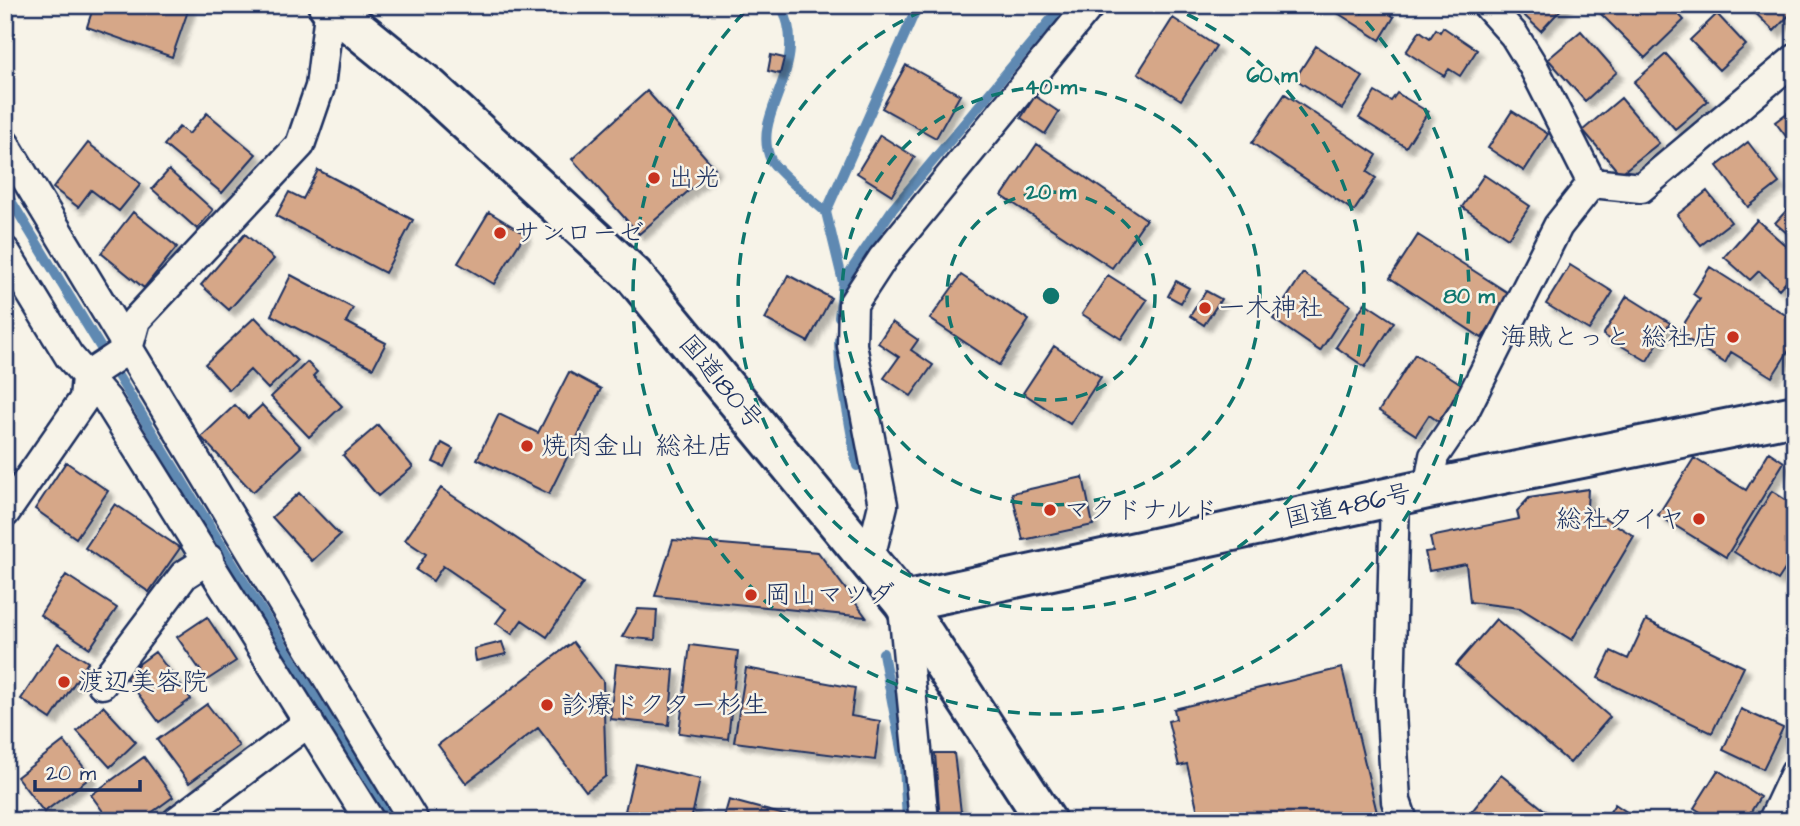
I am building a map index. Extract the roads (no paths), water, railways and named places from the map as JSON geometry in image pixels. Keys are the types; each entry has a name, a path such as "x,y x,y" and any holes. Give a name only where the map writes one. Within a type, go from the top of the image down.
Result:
{"highway":[{"name":"国道180号","path":"329,6 438,96 634,276 903,602 1046,821"},
{"name":"国道486号","path":"903,602 1412,492 1795,415"}],"street":[{"path":"869,562 883,505 852,345 853,304 883,258 1090,5"},
{"path":"1487,5 1514,35 1533,66 1592,183"},
{"path":"5,513 136,320 300,145 320,86 329,6"},
{"path":"1592,183 1641,188 1795,59"},
{"path":"5,144 109,361 414,821"},
{"path":"1403,821 1396,801 1390,695 1412,492 1464,412 1558,226 1592,183"},
{"path":"5,251 69,356 109,361"},
{"path":"109,361 107,400 309,722 359,815"},
{"path":"102,684 184,575 209,559"},
{"path":"903,602 924,821"},
{"path":"177,821 309,722"},
{"path":"1774,817 1795,773"}],"waterway":[{"path":"781,5 789,28 790,50 768,126 766,143 774,165 826,212"},
{"path":"843,282 826,212 918,5"},
{"path":"839,317 843,282 892,210 1063,5"},
{"path":"5,191 390,821"},
{"path":"839,340 840,369 857,466"},
{"path":"883,653 904,765 907,821"}],"place":[{"name":"出光","path":"654,178"},
{"name":"サンローゼ","path":"500,233"},
{"name":"一木神社","path":"1205,308"},
{"name":"海賊とっと 総社店","path":"1733,337"},
{"name":"焼肉金山 総社店","path":"527,446"},
{"name":"マクドナルド","path":"1050,510"},
{"name":"総社タイヤ","path":"1699,519"},
{"name":"岡山マツダ","path":"751,595"},
{"name":"渡辺美容院","path":"64,682"},
{"name":"診療ドクター杉生","path":"547,705"}]}
